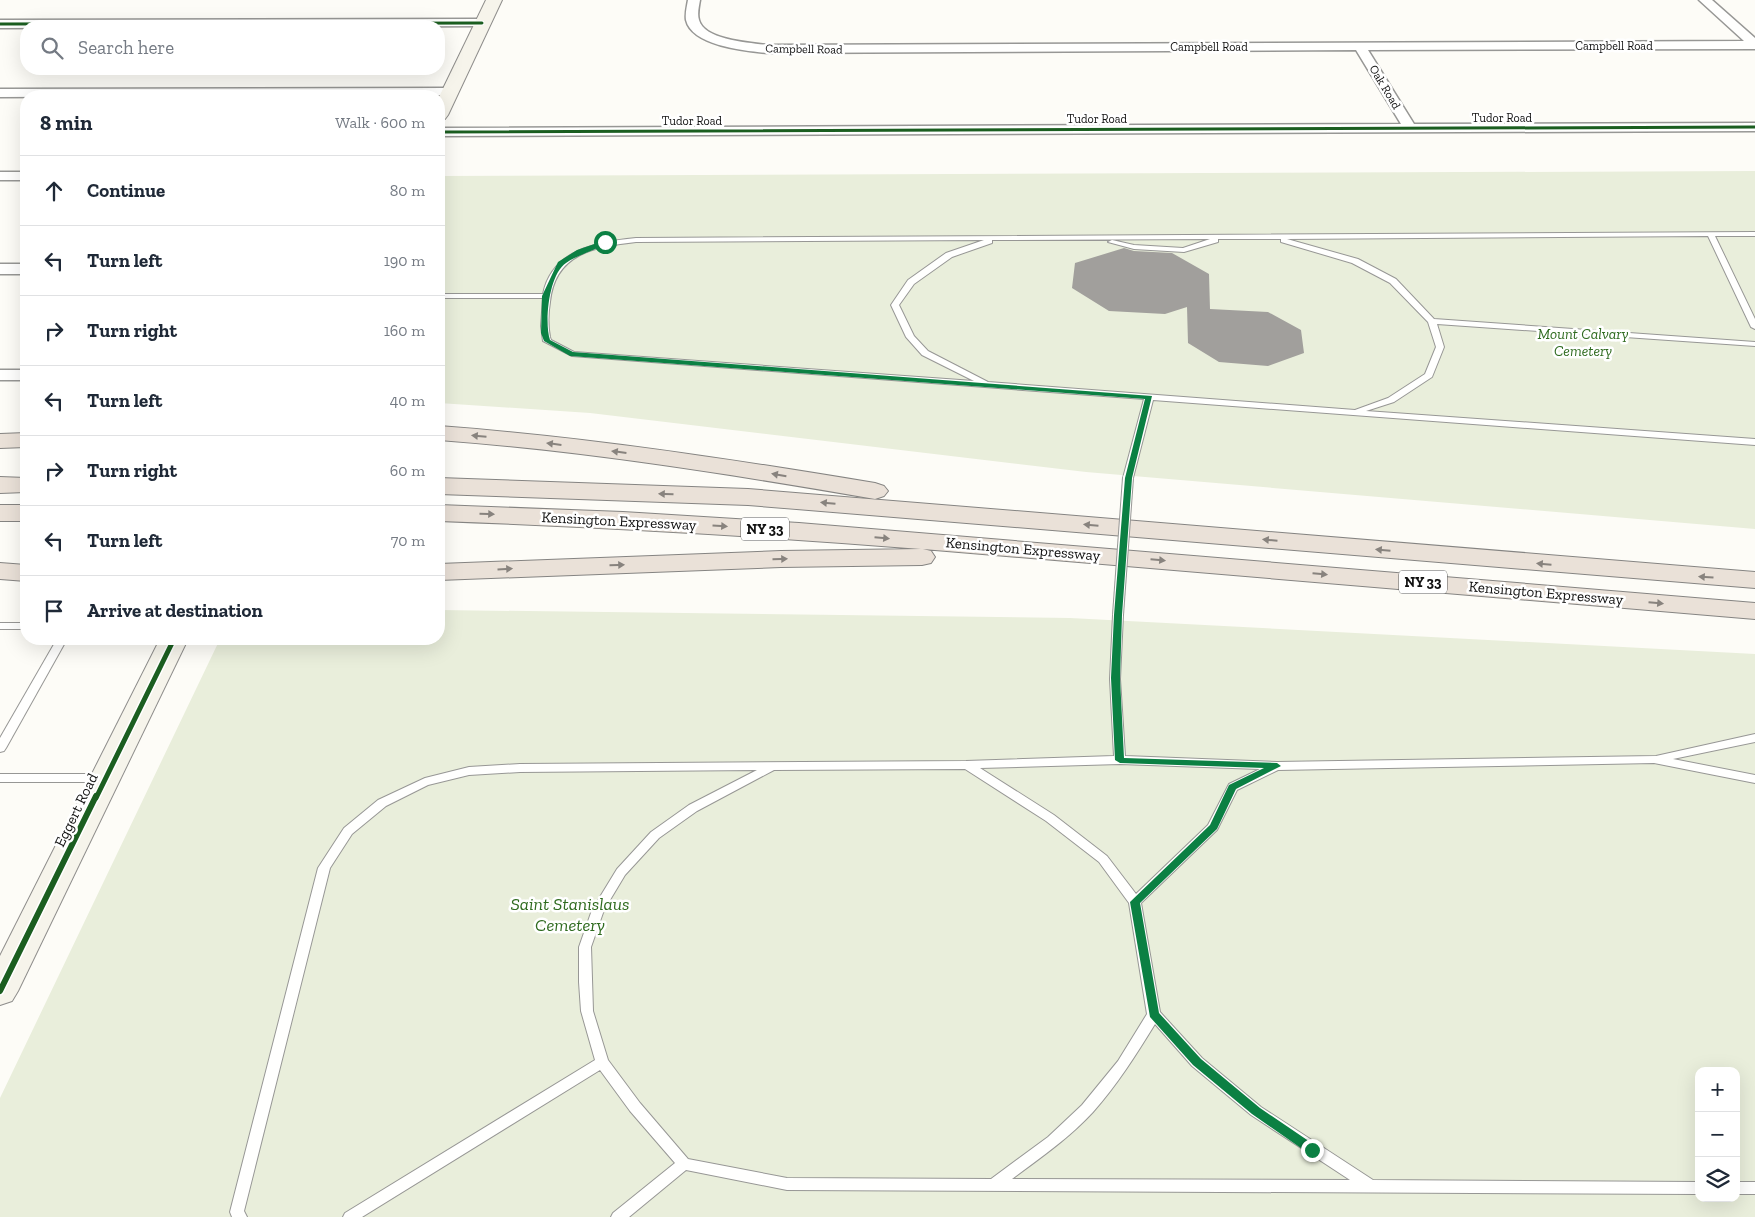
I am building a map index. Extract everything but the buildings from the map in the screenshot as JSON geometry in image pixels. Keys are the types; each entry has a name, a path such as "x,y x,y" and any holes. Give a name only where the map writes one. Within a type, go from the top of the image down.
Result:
{"highway":[{"path":"445,434 519,440 699,462 1051,522"},
{"path":"0,441 20,440"},
{"path":"0,485 20,485"},
{"name":"Kensington Expressway","path":"445,486 748,497 1755,580"},
{"path":"0,513 20,513"},
{"name":"Kensington Expressway","path":"445,513 633,520 1092,555 1755,611"},
{"path":"445,572 781,559 1092,555"},
{"path":"0,571 20,573"}],"street":[{"path":"445,102 494,0"},
{"name":"Campbell Road","path":"694,0 692,21 708,35 733,44 768,49 1755,45"},
{"path":"1705,0 1755,45"},
{"path":"445,23 482,23"},
{"path":"0,24 20,24"},
{"name":"Oak Road","path":"1360,47 1410,128"},
{"path":"445,92 450,92"},
{"path":"0,93 20,93"},
{"name":"Tudor Road","path":"445,132 1755,126"},
{"path":"0,176 20,176"},
{"path":"0,269 20,269"},
{"path":"0,375 20,375"},
{"name":"Eggert Road","path":"0,991 171,645"}],"lane":[{"path":"1710,234 1755,327"},
{"path":"1755,234 636,240 605,242 579,252 560,263 545,296 544,333 548,341 572,354 1755,442"},
{"path":"1273,236 1355,261 1393,281 1432,320 1440,348 1429,375 1391,400 1352,412"},
{"path":"1094,238 1134,247 1184,250 1223,237"},
{"path":"990,386 925,353 910,337 895,305 911,282 949,255 998,238"},
{"path":"445,296 545,296"},
{"path":"1432,320 1755,344"},
{"path":"1120,760 1116,678 1118,615 1128,478 1149,397"},
{"path":"0,626 20,626"},
{"path":"0,748 59,645"},
{"path":"240,1217 237,1212 324,868 348,831 382,803 425,782 469,771 520,768 966,765 1120,760 1277,766 1654,759 1755,738"},
{"path":"1654,759 1755,779"},
{"path":"966,765 1050,818 1103,859 1135,902 1154,1014 1197,1062 1256,1111 1373,1187"},
{"path":"1135,902 1213,827 1233,787 1277,766"},
{"path":"772,767 693,808 655,835 621,872 598,910 585,947 587,1011 602,1062 635,1107 684,1164 787,1184 1695,1188"},
{"path":"0,778 106,778"},
{"path":"992,1186 1053,1141 1086,1109 1123,1066 1154,1014"},
{"path":"350,1217 602,1062"},
{"path":"618,1217 684,1164"},
{"path":"1740,1188 1755,1188"}],"green space":[{"name":"Mount Calvary Cemetery","path":"1755,171 1755,529 1086,472 590,413 445,403 445,176"},
{"name":"Saint Stanislaus Cemetery","path":"445,610 1070,618 1755,654 1755,1217 0,1217 0,1098 217,645 445,645"}],"cycle path":[{"path":"445,23 482,23"},
{"path":"0,24 20,24"},
{"path":"445,132 1755,127"},
{"path":"0,991 171,645"}],"route":[{"path":"605,242 579,252 560,263 545,296 544,333 548,341 572,354 1149,397 1128,478 1118,615 1116,678 1120,760 1277,766 1233,787 1213,827 1135,902 1154,1014 1197,1062 1256,1111 1312,1150"}]}
